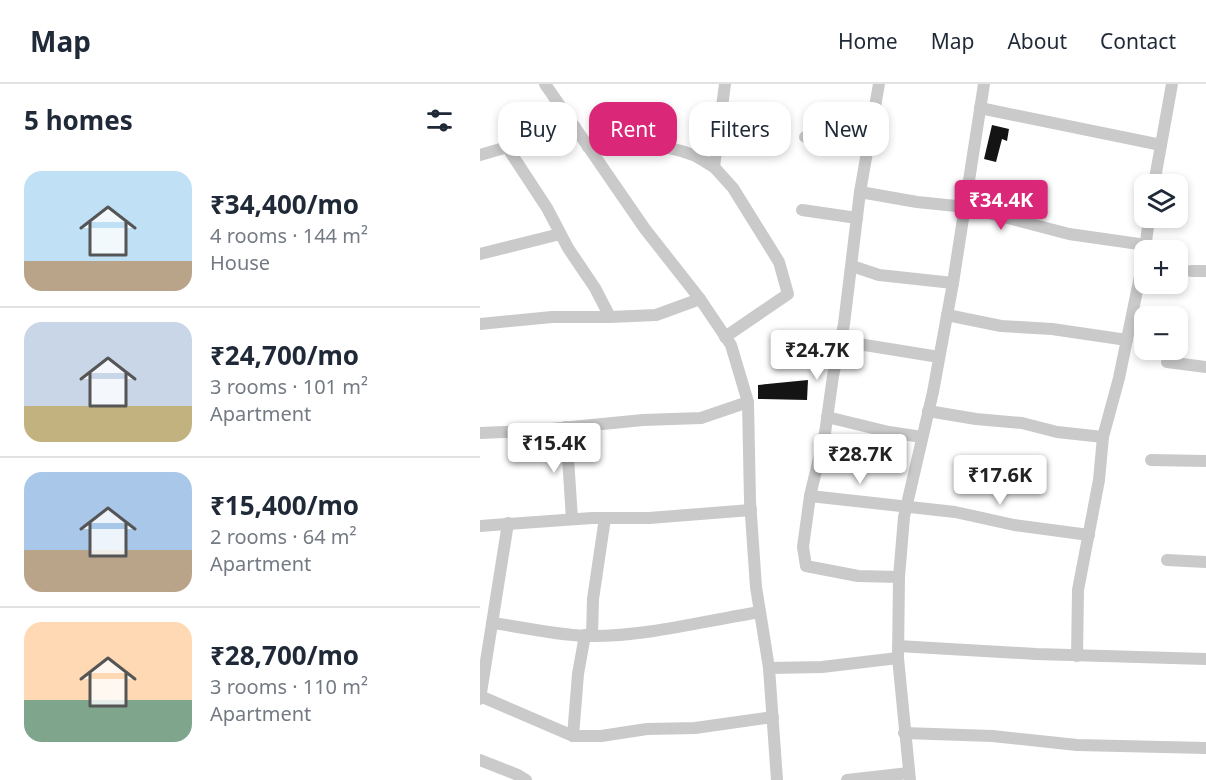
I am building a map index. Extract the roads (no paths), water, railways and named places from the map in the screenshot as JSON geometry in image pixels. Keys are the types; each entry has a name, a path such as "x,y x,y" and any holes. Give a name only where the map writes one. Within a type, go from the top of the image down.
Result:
{"street":[{"path":"545,84 558,102"},
{"path":"714,167 725,84"},
{"path":"876,102 879,84"},
{"path":"847,780 909,776 898,652 899,577 904,517 953,283 984,84"},
{"path":"1156,174 1172,84"},
{"path":"980,108 1161,145"},
{"path":"577,130 731,345 748,402 756,587 769,668 777,780"},
{"path":"588,147 636,146 671,149 693,155 714,167 733,188 779,262 788,294 724,337"},
{"path":"480,155 498,150"},
{"path":"513,156 548,208 560,234 595,288 610,317"},
{"path":"866,156 840,341 810,496 803,547 806,566 858,576 899,577"},
{"path":"860,192 917,202 966,207 1134,249"},
{"path":"802,210 857,218"},
{"path":"480,254 560,234"},
{"path":"852,266 879,275 953,283"},
{"path":"1191,271 1206,271"},
{"path":"1077,656 1078,590 1099,480 1103,437 1119,378 1136,294"},
{"path":"480,324 552,317 657,315 700,299"},
{"path":"947,315 1001,326 1052,329 1127,340"},
{"path":"840,341 939,357"},
{"path":"1167,362 1206,367"},
{"path":"480,433 531,431 644,420 701,418 748,402"},
{"path":"928,411 976,419 1022,423 1058,432 1103,437"},
{"path":"827,417 889,432 922,437"},
{"path":"566,427 572,519"},
{"path":"1151,460 1206,461"},
{"path":"810,496 907,505 955,512 1014,525 1089,535"},
{"path":"480,526 572,519 649,518 751,510"},
{"path":"573,736 578,674 588,635 605,518"},
{"path":"508,523 480,698 573,736 601,736 647,729 695,728 773,717"},
{"path":"1167,560 1206,562"},
{"path":"492,623 588,635 673,627 760,612"},
{"path":"769,668 822,667 898,652 1206,658"},
{"path":"904,733 992,736 1077,745 1206,748"},
{"path":"480,760 526,780"}]}
